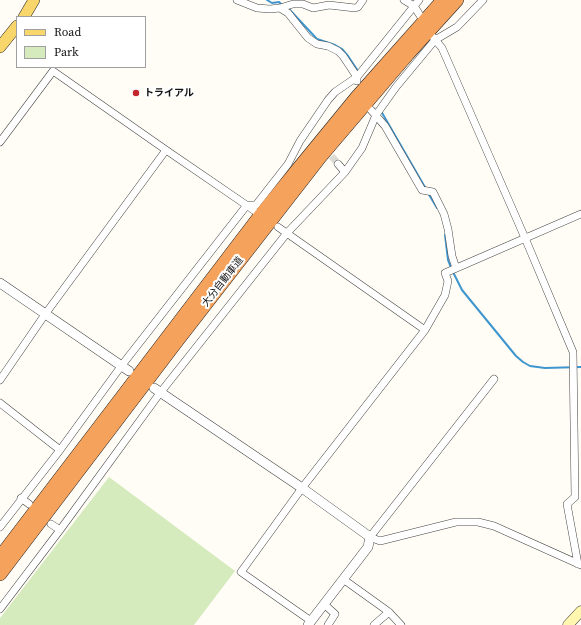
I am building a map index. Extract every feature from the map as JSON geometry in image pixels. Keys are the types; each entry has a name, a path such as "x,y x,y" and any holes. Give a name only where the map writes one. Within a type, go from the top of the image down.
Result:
{"highway":[{"name":"大分自動車道","path":"0,557 266,208 356,98 443,0"},
{"name":"大分自動車道","path":"0,574 316,162 403,59 457,0"}],"main road":[{"path":"25,16 34,0"},
{"path":"0,47 16,27"},
{"path":"568,625 581,611"}],"street":[{"path":"237,0 257,8 283,7 292,4 303,4 313,8 329,5 355,8 358,7 363,0"},
{"path":"404,0 416,3"},
{"path":"0,608 60,530 157,391 287,233 345,172 362,148 377,111 434,38 457,28 483,0"},
{"path":"416,3 421,17"},
{"path":"247,205 256,205 288,164 300,141 328,100 335,92 358,77 416,3"},
{"path":"283,7 308,38 317,44 328,46 338,51 358,77"},
{"path":"434,38 442,48 573,352 578,464 575,497 567,504 580,565"},
{"path":"0,142 53,71 255,211"},
{"path":"377,111 422,190 433,192 444,214 452,256 452,270"},
{"path":"0,380 46,313 166,150"},
{"path":"338,164 345,172"},
{"path":"0,526 126,368 247,205"},
{"path":"494,379 370,536 368,547 310,623 241,572 302,488 425,330 445,295 448,281 446,273 581,214"},
{"path":"278,227 425,330"},
{"path":"0,283 126,368"},
{"path":"157,391 302,488 370,536 380,541 456,522 478,522 494,526 580,565"},
{"path":"0,403 60,450"},
{"path":"22,498 29,504"},
{"path":"51,524 60,530"},
{"path":"343,579 389,612 400,625"},
{"path":"324,604 335,614 328,625"},
{"path":"374,625 389,612"}],"green space":[{"path":"109,477 235,571 194,625 0,625 0,618"}],"waterway":[{"path":"267,0 272,3 279,2 282,5"},
{"path":"288,8 317,39 342,49 358,71"},
{"path":"381,111 426,189"},
{"path":"428,193 437,208"},
{"path":"445,235 448,260 451,268"},
{"path":"453,272 462,290 516,356 523,362 530,366 545,368 581,367"}],"tunnel":[{"path":"325,148 338,164"}],"place":[{"name":"トライアル","path":"136,93"}]}
